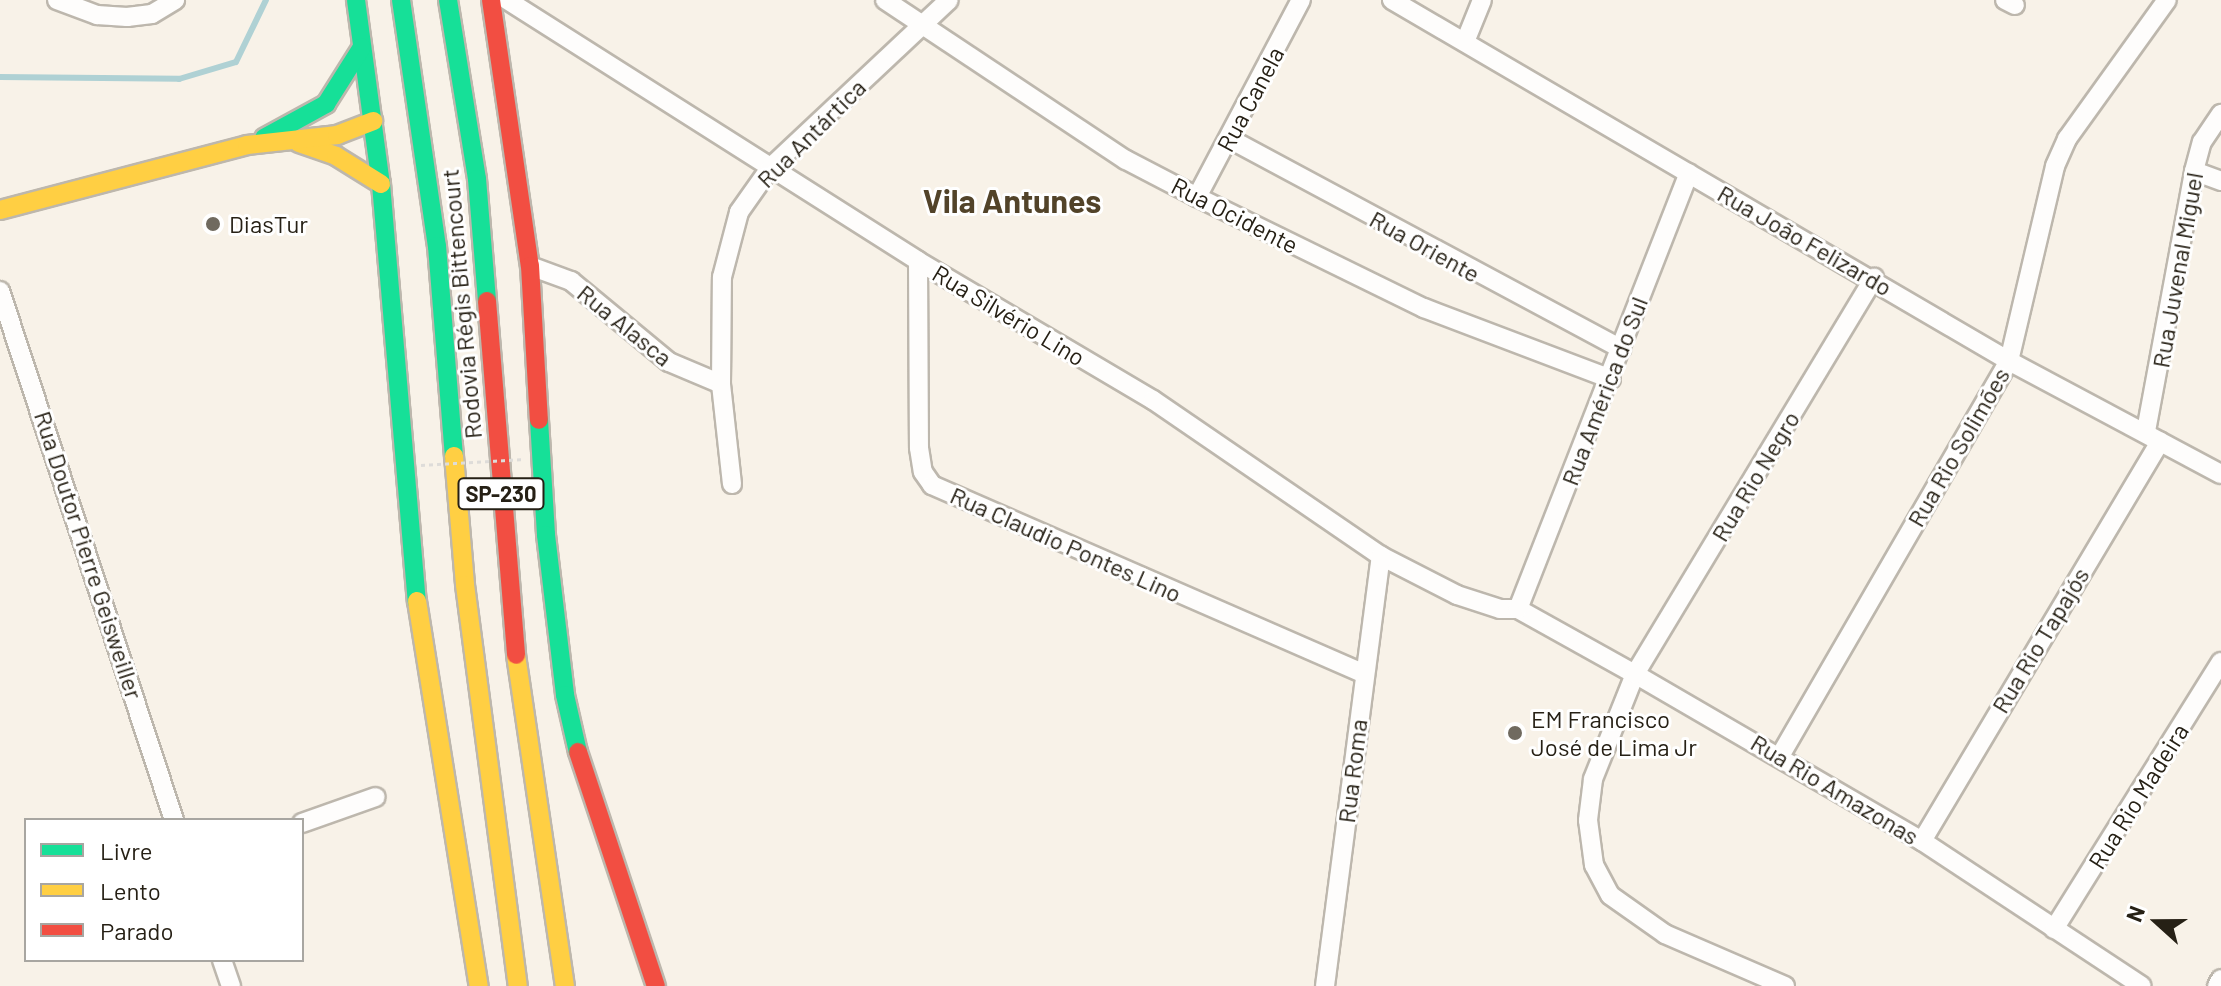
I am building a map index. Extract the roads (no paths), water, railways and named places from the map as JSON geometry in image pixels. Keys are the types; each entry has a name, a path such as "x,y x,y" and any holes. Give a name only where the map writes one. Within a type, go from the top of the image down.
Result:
{"main road":[{"path":"356,0 381,184 419,623 479,986"},
{"name":"Rodovia Régis Bittencourt","path":"401,0 437,246 467,599 518,986"},
{"name":"Rodovia Régis Bittencourt","path":"448,0 477,179 518,675 565,986"},
{"path":"491,0 530,266 546,535 565,695 577,748 656,986"},
{"path":"247,145 326,104 362,47"},
{"path":"0,210 247,145 337,135 373,121"},
{"path":"293,140 336,156 381,184"}],"street":[{"path":"57,0 97,15 127,17 152,14 175,0"},
{"name":"Rua Silvério Lino","path":"507,0 918,261 1230,449 1381,556 1481,605 1518,609"},
{"name":"Rua Ocidente","path":"885,0 1126,160 1424,308 1611,379"},
{"name":"Rua Antártica","path":"732,484 721,384 726,246 739,212 770,168 949,0"},
{"name":"Rua Canela","path":"1197,197 1301,0"},
{"name":"Rua João Felizardo","path":"1392,0 1874,278 2009,361 2221,474"},
{"path":"1465,42 1482,0"},
{"name":"Rua Rio Solimões","path":"1780,756 2009,361 2055,166 2067,139 2167,0"},
{"name":"Rua Juvenal Miguel","path":"2153,436 2194,171 2202,142 2221,114"},
{"name":"Rua Oriente","path":"1230,139 1621,349"},
{"path":"2194,171 2221,181"},
{"name":"Rua América do Sul","path":"1518,609 1611,379 1689,173"},
{"name":"Rua Claudio Pontes Lino","path":"918,261 919,448 923,472 932,485 1365,674"},
{"name":"Rua Alasca","path":"530,266 571,281 669,362 721,384"},
{"name":"Rua Rio Negro","path":"1785,986 1639,918 1610,895 1594,865 1588,820 1593,779 1635,674 1874,278"},
{"name":"Rua Doutor Pierre Geisweiller","path":"0,291 173,818"},
{"name":"Rua Rio Tapajós","path":"1922,841 2153,436"},
{"name":"Rua Roma","path":"1325,986 1381,556"},
{"name":"Rua Rio Amazonas","path":"1518,609 1780,756 1922,841 2142,986"},
{"name":"Rua Rio Madeira","path":"2054,929 2221,662"},
{"path":"304,822 376,797"},
{"path":"223,962 231,986"},
{"path":"2217,986 2221,979"}],"waterway":[{"path":"0,77 179,79 236,62 266,0"}],"place":[{"name":"DiasTur","path":"213,224"},
{"name":"EM Francisco José de Lima Jr","path":"1515,733"}],"district":[{"name":"Vila Antunes","path":"1012,200"}]}
